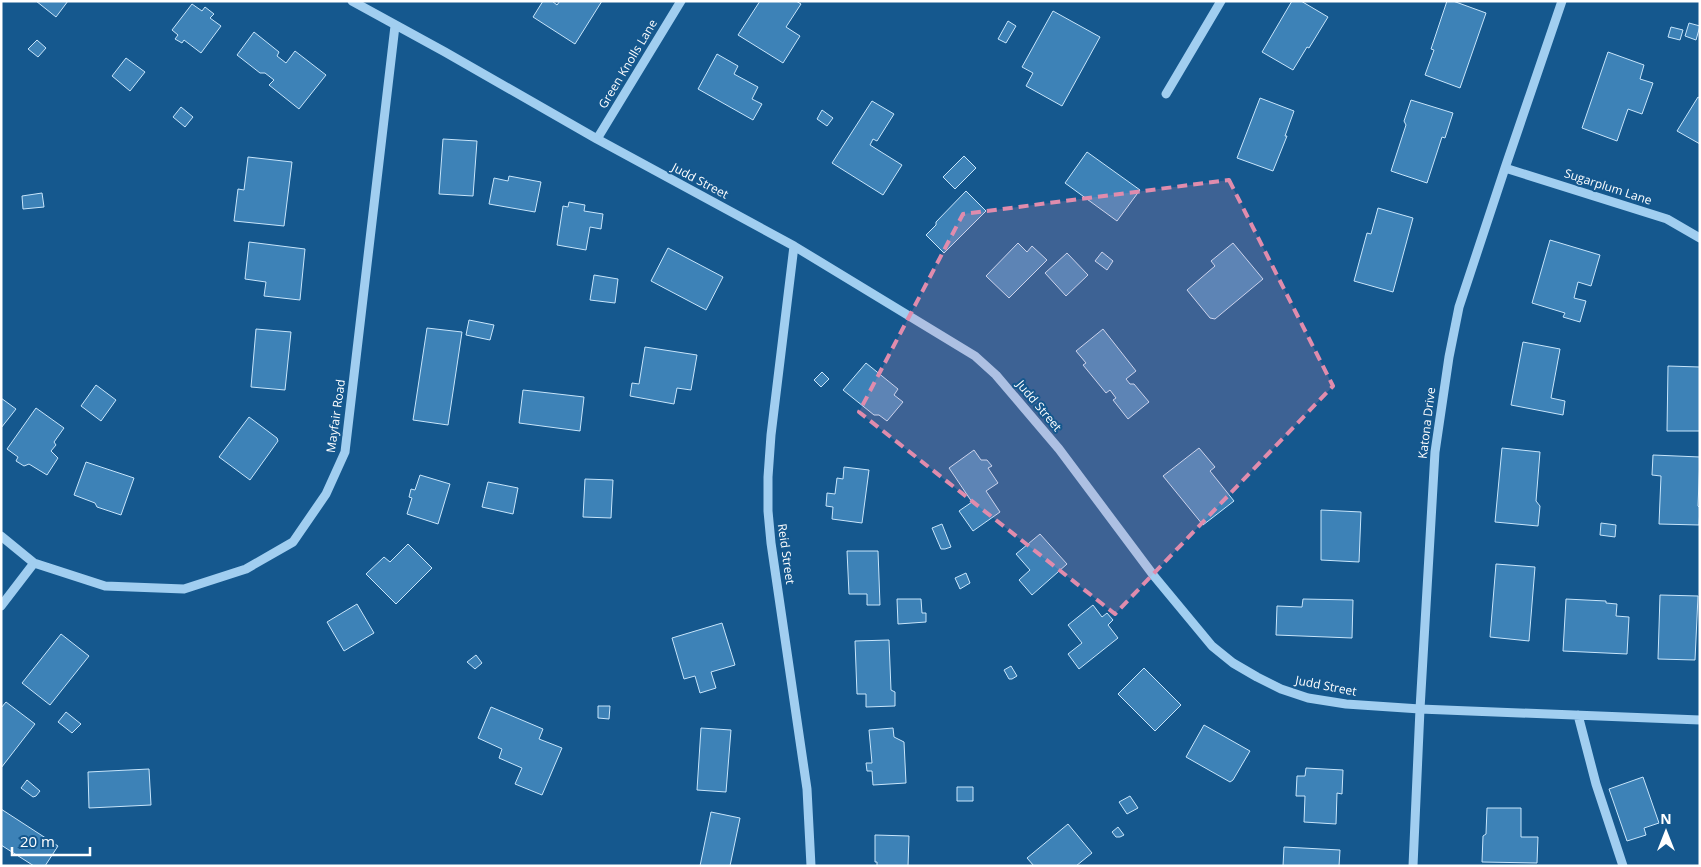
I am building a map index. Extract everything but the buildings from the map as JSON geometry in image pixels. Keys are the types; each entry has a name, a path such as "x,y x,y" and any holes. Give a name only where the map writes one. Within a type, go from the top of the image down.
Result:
{"street":[{"name":"Judd Street","path":"352,1 445,52 597,140 794,246 974,356 996,375 1059,449 1154,576 1212,646 1233,663 1281,689 1308,698 1346,704 1420,709 1700,720"},
{"name":"Green Knolls Lane","path":"597,140 681,1"},
{"path":"1166,94 1221,1"},
{"name":"Katona Drive","path":"1413,866 1435,452 1449,357 1459,307 1504,168 1562,1"},
{"name":"Mayfair Road","path":"1,536 34,563 104,586 184,590 246,569 293,542 326,494 345,452 395,26"},
{"name":"Sugarplum Lane","path":"1504,168 1667,219 1700,238"},
{"name":"Reid Street","path":"794,246 771,435 768,511 771,543 808,788 811,866"},
{"path":"1,606 34,563"},
{"path":"1578,715 1596,784 1623,866"}],"highlighted area":[{"path":"1229,180 1333,386 1115,614 859,412 963,214"}]}
